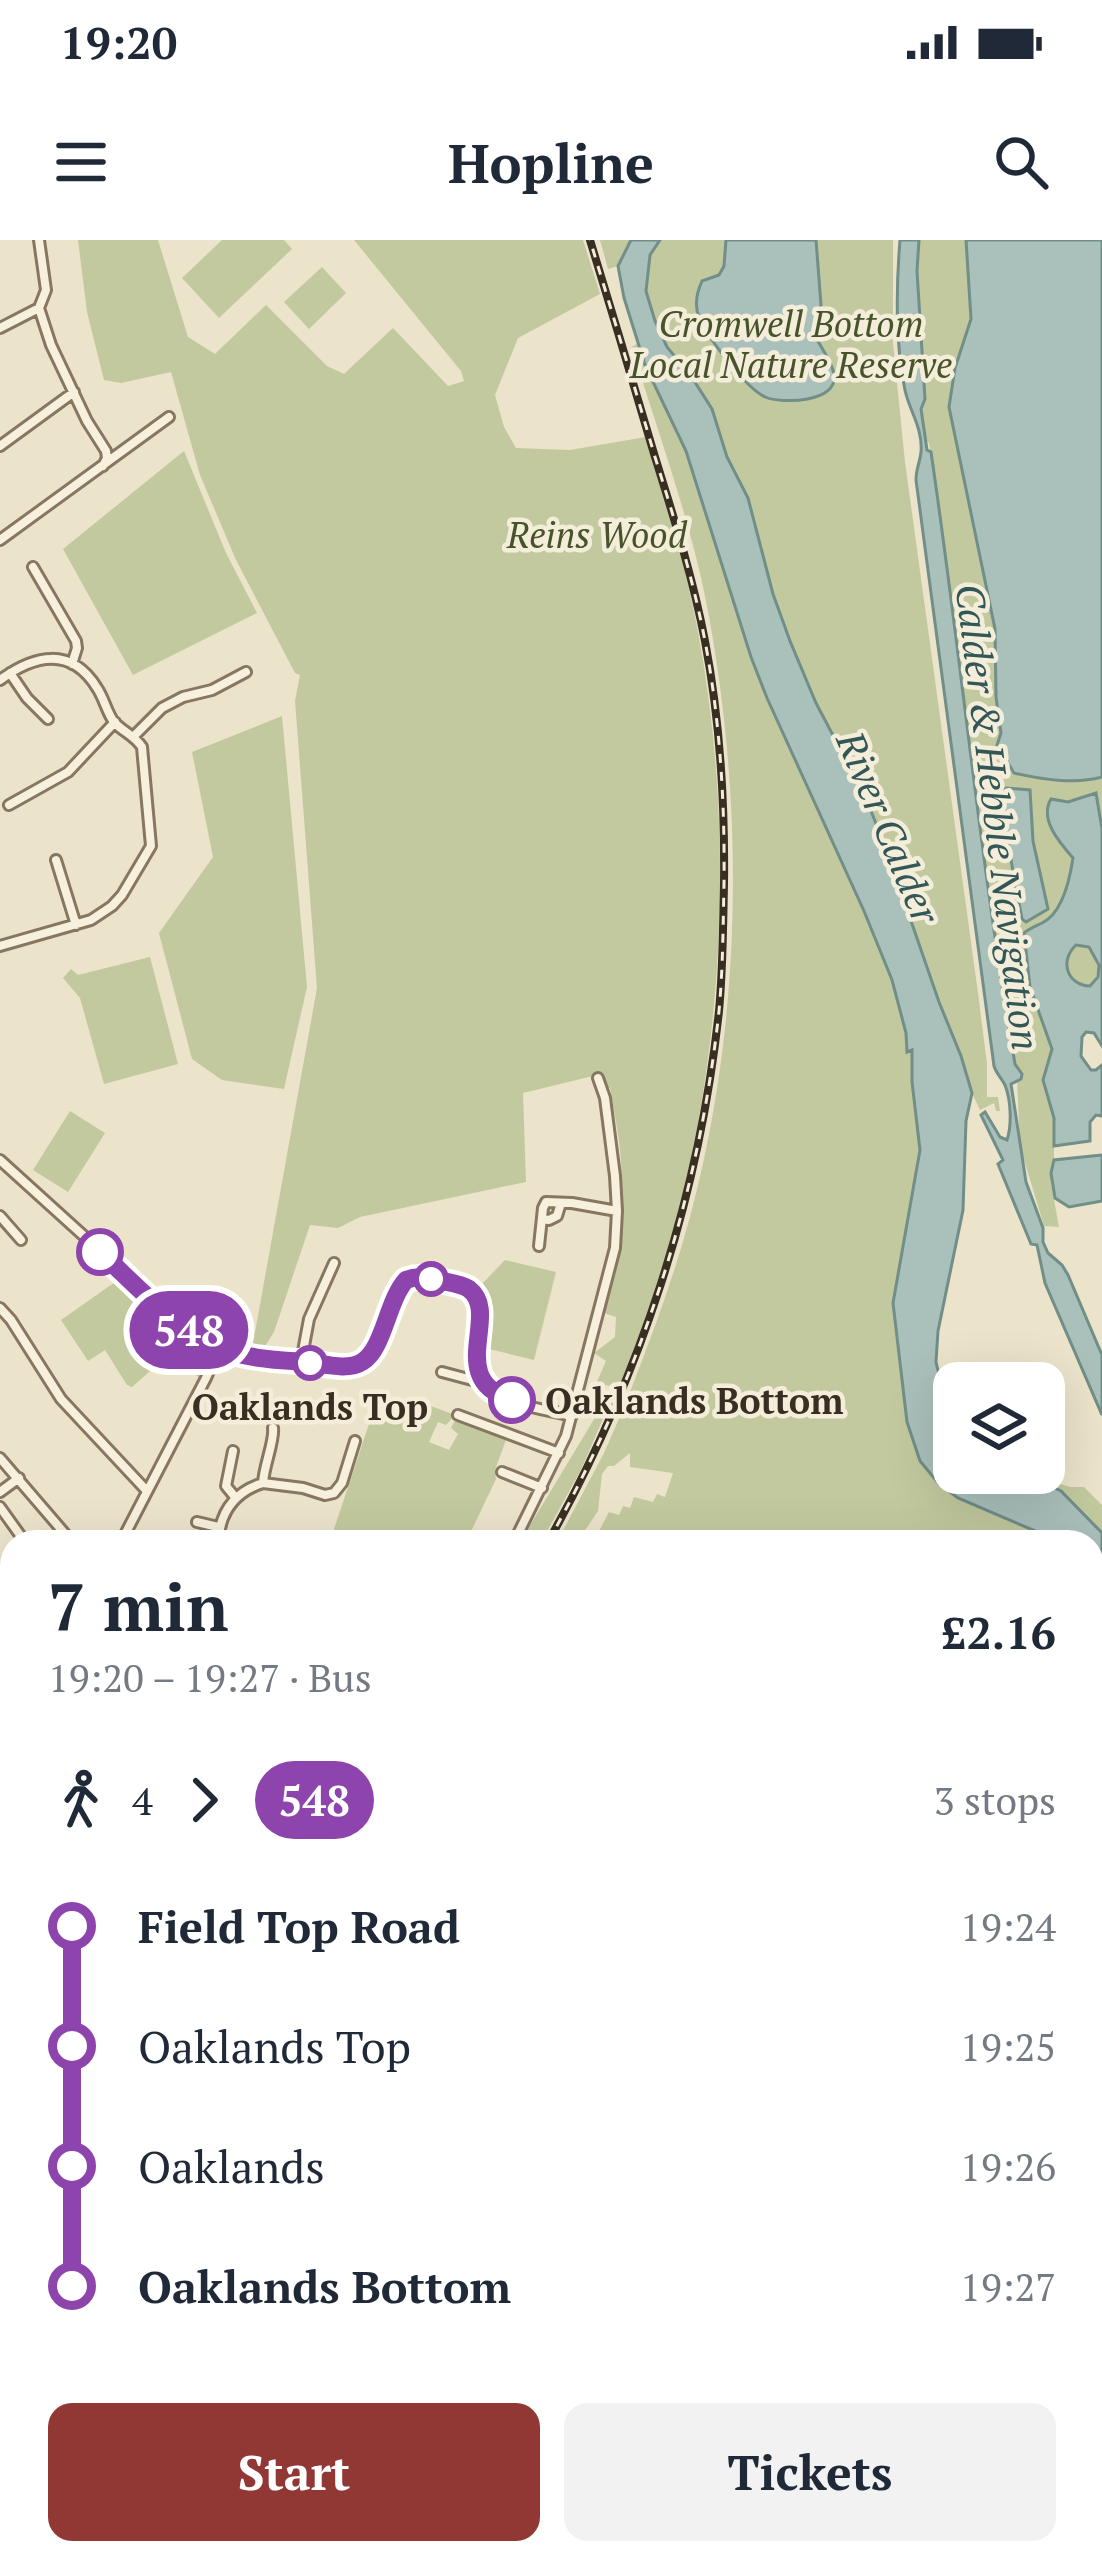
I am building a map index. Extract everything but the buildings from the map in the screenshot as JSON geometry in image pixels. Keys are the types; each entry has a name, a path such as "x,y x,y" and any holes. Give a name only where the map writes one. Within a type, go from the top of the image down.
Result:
{"street":[{"path":"39,240 46,290 39,308 51,345 106,451 103,466"},
{"path":"0,328 39,308"},
{"path":"0,446 74,392"},
{"path":"0,540 169,417"},
{"path":"33,567 76,641 72,664"},
{"path":"0,946 91,920 112,906 150,851 144,754 134,736 115,722 88,675 72,664 43,658 4,674 48,719"},
{"path":"134,736 162,708 246,672"},
{"path":"8,805 68,772 115,722"},
{"path":"56,860 76,925"},
{"path":"520,1530 572,1416 614,1248 617,1211 605,1098 598,1078"},
{"path":"0,1160 170,1314 219,1348 262,1358 360,1364 375,1347 402,1283 423,1277 460,1285 476,1298 480,1377 500,1396 572,1416"},
{"path":"539,1246 546,1202 617,1211"},
{"path":"0,1216 21,1240"},
{"path":"301,1362 309,1319 334,1263"},
{"path":"0,1308 62,1400 146,1490"},
{"path":"127,1530 219,1348"},
{"path":"442,1372 472,1380 480,1377"},
{"path":"458,1415 559,1453"},
{"path":"263,1483 273,1428"},
{"path":"219,1530 235,1497 263,1483 334,1493 342,1484 355,1441"},
{"path":"233,1451 226,1486 235,1497"},
{"path":"0,1459 62,1530"},
{"path":"502,1472 542,1488"},
{"path":"0,1492 19,1478"},
{"path":"196,1522 219,1527"}],"green space":[{"name":"Reins Wood","path":"78,240 158,240 188,337 215,354 266,305 327,366 344,374 393,328 448,386 464,381 461,371 354,240 583,240 600,294 518,338 495,395 516,448 570,450 646,437 682,558 698,632 709,701 720,840 716,980 699,1119 671,1238 620,1387 596,1384 606,1361 594,1353 615,1337 616,1317 604,1313 621,1182 610,1088 599,1088 597,1075 523,1093 526,1182 360,1217 338,1228 310,1225 274,1332 262,1351 252,1349 317,988 295,701 300,675 236,560 200,475 171,372 121,383 104,380 87,312"},
{"path":"222,240 284,240 292,249 219,318 182,278"},
{"name":"Cromwell Bottom Local Nature Reserve","path":"600,240 893,240 893,343 905,462 978,993 987,1097 998,1097 1000,1111 994,1103 980,1110 972,1093 866,798 816,703 790,641 748,498 727,457 712,409 667,347 655,321 646,291 650,256 608,269"},
{"path":"919,240 966,240 971,319 955,368 949,407 995,629 996,697 1014,773 1069,781 1102,777 1102,829 1099,805 1090,795 1045,811 1073,858 1057,908 1032,926 1030,987 1052,1049 1043,1080 1054,1118 1051,1183 1059,1227 1044,1226 1020,1146 1017,1079 1022,1075 1015,1065 1003,987 921,408","holes":["1030,790 1033,841 1048,909 1015,876 999,795"]},
{"path":"322,267 346,293 309,329 284,302"},
{"path":"638,343 686,451 751,657 864,911 892,980 907,1051 912,1049 920,1150 893,1304 907,1422 920,1461 933,1474 933,1494 954,1494 1033,1530 600,1530 609,1512 619,1515 623,1506 630,1508 634,1497 653,1502 657,1494 665,1497 673,1473 630,1467 630,1453 602,1474 598,1511 585,1530 563,1530 628,1398 636,1401 639,1397 630,1392 676,1264 717,1087 727,1007 733,843 728,761 706,601 632,347"},
{"path":"184,451 226,553 257,613 133,675 63,549"},
{"path":"282,716 307,987 284,1089 222,1080 192,1059 159,933 213,857 192,752"},
{"path":"1077,945 1089,947 1097,961 1098,971 1090,985 1075,981 1068,971 1068,958"},
{"path":"150,957 178,1064 104,1084 80,998 63,978 71,969 78,975"},
{"path":"70,1111 105,1133 68,1192 33,1170"},
{"path":"505,1260 556,1272 534,1360 485,1348 488,1309 479,1287"},
{"path":"118,1280 173,1329 203,1348 206,1360 199,1377 165,1358 132,1387 105,1350 88,1361 61,1320"},
{"path":"611,1391 581,1470 548,1530 527,1530"},
{"path":"378,1397 455,1415 446,1425 438,1422 429,1442 449,1450 458,1434 451,1428 461,1419 507,1437 496,1479 472,1530 334,1530"},
{"path":"1065,1485 1084,1487 1102,1505 1099,1530 1064,1494"}],"water":[{"path":"631,240 660,240 650,255 646,291 655,321 667,347 712,409 727,457 748,498 790,641 816,703 866,798 972,1093 966,1121 963,1210 933,1362 933,1477 920,1461 907,1422 893,1303 920,1150 912,1050 907,1052 892,980 864,911 751,657 686,451 645,365 618,266"},
{"path":"726,240 816,240 821,305 813,332 833,369 828,391 807,399 765,397 738,373 710,337 699,317 697,299 702,281 719,275 724,266"},
{"path":"900,240 919,240 925,399 921,409 931,452 1003,988 1015,1064 1022,1074 1011,1084 1026,1182 1043,1228 1043,1242 1068,1275 1102,1355 1102,1415 981,1115 985,1112 1000,1137 1007,1140 1010,1105 994,1066 916,480 921,443 899,353"},
{"path":"966,240 1102,240 1102,777 1069,781 1014,773 997,745 1001,733 995,629 949,407 955,368 971,319"},
{"path":"1006,788 1030,790 1033,841 1048,909 1026,922 999,796"},
{"path":"1096,793 1102,829 1102,1046 1094,1033 1086,1032 1081,1056 1091,1070 1102,1065 1102,1116 1090,1122 1090,1141 1054,1146 1054,1118 1043,1080 1052,1049 1030,987 1024,933 1049,918 1064,894 1073,858 1052,830 1047,814 1051,799 1068,802","holes":["1076,945 1089,947 1099,965 1098,977 1090,986 1071,977 1067,965"]},
{"path":"1102,1155 1102,1201 1069,1207 1055,1198 1054,1160"},
{"path":"953,1494 1064,1494 1099,1530 1033,1530"}],"railway":[{"path":"554,1530 611,1416 680,1218 710,1081 723,948 722,792 705,641 683,548 590,240"}],"bus line":[{"name":"548","path":"100,1252 193,1333 219,1348 276,1360 360,1364 375,1347 402,1283 423,1277 460,1285 473,1293 478,1304 480,1377 494,1392 512,1400"}],"place":[{"name":"Oaklands Top","path":"310,1363"},
{"name":"Oaklands Bottom","path":"512,1400"}],"water label":[{"name":"Calder & Hebble Navigation","path":"999,817"},
{"name":"River Calder","path":"889,827"}]}
